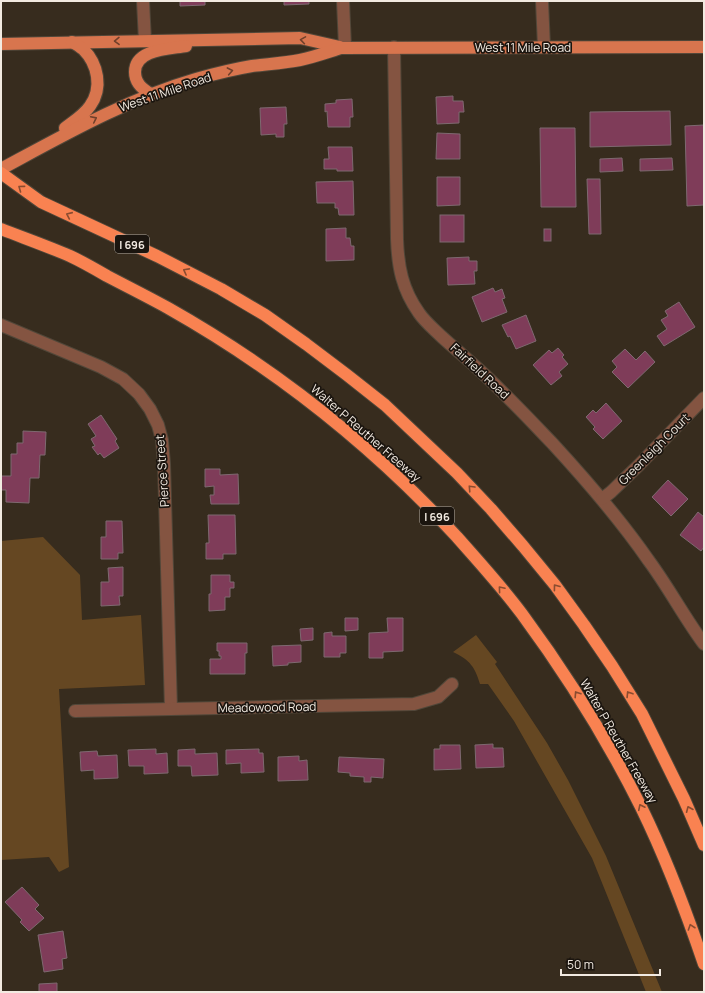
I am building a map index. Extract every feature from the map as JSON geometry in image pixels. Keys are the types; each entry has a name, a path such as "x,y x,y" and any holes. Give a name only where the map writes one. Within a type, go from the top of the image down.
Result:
{"highway":[{"name":"I 696","path":"1,173 41,202 157,256 221,289 265,315 306,344 385,405 457,473 523,546 555,585 612,666 642,714 704,845"},
{"name":"Walter P Reuther Freeway","path":"1,229 32,240 73,258 176,313 237,350 298,393 337,424 406,484 441,520 522,614 570,683 598,727 642,809 682,902 704,964"}],"main road":[{"name":"West 11 Mile Road","path":"1,44 300,38 343,48 704,47"},
{"path":"151,94 141,87 135,73 135,69 141,58 150,53 161,50 239,39"},
{"path":"40,148 84,113 96,97 98,85 94,67 85,52 72,42"},
{"name":"West 11 Mile Road","path":"1,169 98,117 151,94 196,79 220,73 300,60 343,48"}],"street":[{"path":"143,1 145,41"},
{"path":"343,1 343,48"},
{"path":"542,1 544,48"},
{"name":"Fairfield Road","path":"394,47 397,238 401,275 412,302 419,314 427,323 516,405 602,499 649,560 704,644"},
{"name":"Pierce Street","path":"1,325 101,367 123,379 139,394 150,409 158,425 162,440 164,464 171,709"},
{"name":"Greenleigh Court","path":"602,499 639,465 704,398"},
{"name":"Meadowood Road","path":"75,711 414,704 438,697 452,684"}],"shaded area":[{"path":"43,537 80,575 82,620 141,615 145,685 59,689 69,867 59,872 49,857 1,860 1,541"},
{"path":"476,635 497,662 495,664 547,743 568,780 606,856 662,992 646,992 592,858 514,721 488,684 480,684 474,669 468,661 453,652"}],"building":[{"path":"180,1 205,1 205,5 180,6"},
{"path":"284,1 309,1 309,4 284,5"},
{"path":"453,96 453,101 463,101 464,112 459,112 459,123 437,124 436,97"},
{"path":"352,99 353,117 350,117 350,127 328,127 325,104 336,103 336,100"},
{"path":"286,107 287,124 284,124 284,137 276,137 276,134 261,135 260,108"},
{"path":"670,111 671,145 590,147 590,112"},
{"path":"704,125 704,205 687,206 685,126"},
{"path":"540,128 575,128 576,207 541,207"},
{"path":"437,133 460,134 460,159 436,159"},
{"path":"328,147 352,147 353,171 324,169 324,159 329,159"},
{"path":"622,158 623,171 600,172 600,159"},
{"path":"672,158 673,170 640,171 640,159"},
{"path":"437,177 460,177 460,205 437,206"},
{"path":"587,179 600,179 601,234 589,234"},
{"path":"353,181 354,215 339,215 338,208 335,208 335,203 317,203 316,182"},
{"path":"440,215 464,215 464,242 440,242"},
{"path":"346,228 346,238 350,238 351,246 354,246 354,260 326,261 326,229"},
{"path":"544,229 551,229 551,241 544,241"},
{"path":"469,257 469,261 477,261 477,271 474,271 475,284 448,285 447,258"},
{"path":"493,288 495,292 502,289 505,298 502,299 507,312 482,322 472,297"},
{"path":"679,302 695,327 664,346 657,336 667,329 661,320 668,316 665,311"},
{"path":"526,315 536,341 516,349 510,336 508,337 502,325"},
{"path":"558,348 564,355 562,357 568,364 559,372 562,376 551,385 533,365 549,350 552,353"},
{"path":"625,349 636,360 645,351 655,362 628,388 612,372 617,367 612,361"},
{"path":"606,403 622,421 603,439 593,429 595,427 586,417 593,410 596,413"},
{"path":"101,415 117,439 115,441 119,448 104,458 100,453 98,455 92,447 95,446 91,439 96,436 88,424"},
{"path":"23,431 46,432 45,455 40,455 39,478 30,478 29,503 6,502 6,490 1,490 1,476 11,476 11,454 17,454 17,443 23,443"},
{"path":"205,469 220,469 220,475 238,474 239,504 211,504 210,495 214,495 214,486 205,487"},
{"path":"668,480 688,499 671,516 652,497"},
{"path":"698,512 704,517 704,547 701,551 680,535"},
{"path":"208,515 235,515 236,554 223,554 223,559 206,559 206,543 209,543"},
{"path":"106,521 122,521 123,553 118,553 118,559 101,559 101,537 106,537"},
{"path":"123,567 123,596 119,596 120,605 101,606 101,582 109,582 108,568"},
{"path":"211,575 230,575 230,582 234,582 234,588 230,588 230,597 225,597 225,610 209,611"},
{"path":"345,618 358,618 358,630 345,631"},
{"path":"387,618 403,618 403,651 383,652 383,658 369,658 369,633 388,632"},
{"path":"313,628 313,640 301,641 300,629"},
{"path":"332,632 332,636 346,636 346,653 340,653 340,657 324,657 324,633"},
{"path":"217,643 247,643 247,653 245,653 245,674 210,674 210,659 221,659 221,656 219,656 219,651 217,651"},
{"path":"301,645 301,662 273,666 272,646"},
{"path":"493,744 493,748 503,748 504,767 476,768 475,745"},
{"path":"440,745 460,745 461,769 434,770 434,749 440,749"},
{"path":"156,749 156,754 167,753 168,773 144,774 144,766 129,766 128,750"},
{"path":"195,749 195,754 217,753 218,775 192,776 191,766 178,766 178,750"},
{"path":"259,749 259,753 263,753 264,772 241,773 241,763 226,764 226,750"},
{"path":"97,751 98,756 117,755 118,778 94,779 94,770 81,771 80,752"},
{"path":"299,756 299,761 307,760 308,780 278,781 278,757"},
{"path":"339,757 384,759 383,778 371,777 371,782 364,782 364,777 350,776 350,773 338,772"},
{"path":"22,887 39,905 35,909 44,918 29,931 20,922 22,920 5,902"},
{"path":"63,931 67,958 62,959 63,969 44,972 38,935"},
{"path":"57,983 57,992 39,992 39,984"}]}
